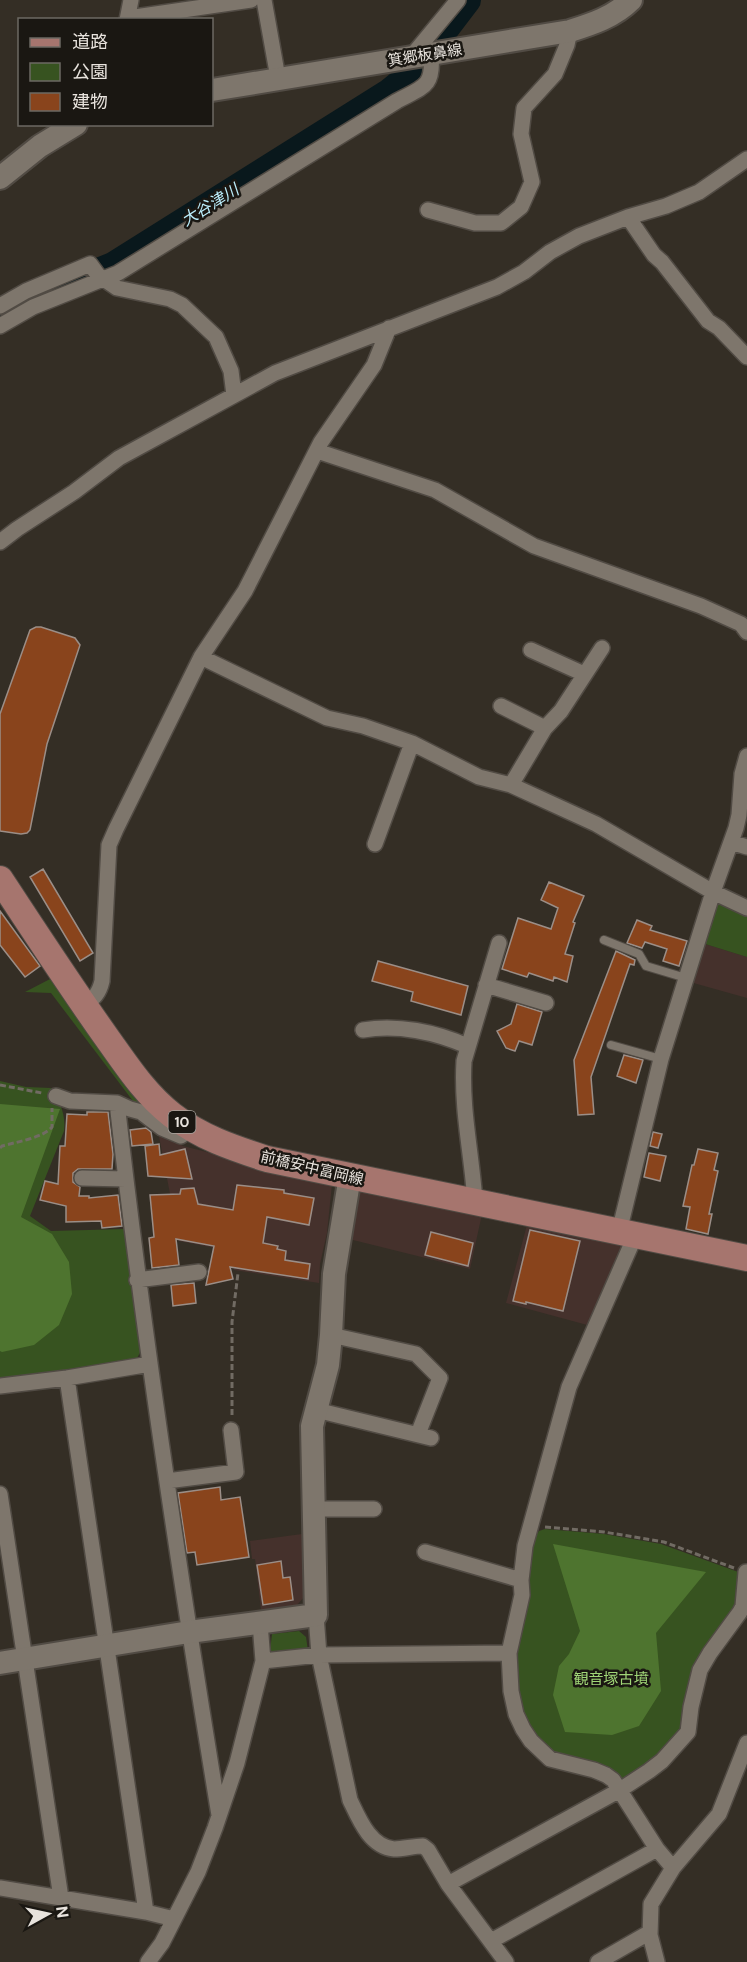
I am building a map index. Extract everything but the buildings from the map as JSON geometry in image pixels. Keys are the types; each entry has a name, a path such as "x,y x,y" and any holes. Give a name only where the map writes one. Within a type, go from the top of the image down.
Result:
{"main road":[{"name":"前橋安中富岡線","path":"0,879 84,1006 152,1097 191,1128 233,1148 267,1159 747,1258"}],"street":[{"path":"128,18 131,0"},
{"path":"134,18 251,0"},
{"path":"264,0 278,78"},
{"path":"0,326 97,274 118,273 420,89 430,80 433,70 421,56 458,0"},
{"name":"箕郷板鼻線","path":"213,90 570,31 602,19 621,9 631,0"},
{"path":"428,210 475,224 501,223 521,207 532,182 521,134 524,108 555,74 570,31"},
{"path":"0,178 40,146 73,126"},
{"path":"0,542 16,529 75,492 119,458 275,373 497,287 579,236 699,192 747,159"},
{"path":"628,217 654,255 708,321 719,328 747,357"},
{"path":"0,306 26,291 90,264 97,274 117,288 170,299 182,305 216,337 231,371 234,395"},
{"path":"84,1006 99,992 102,981 110,845 201,657 245,591 317,451 374,365 389,328"},
{"path":"317,451 435,490 534,546 701,606 741,624 747,632"},
{"path":"511,785 545,728 561,711 602,648"},
{"path":"531,650 584,674"},
{"path":"201,657 327,718 363,726 412,743 479,777 511,785 596,824 713,892 747,908"},
{"path":"501,706 545,728"},
{"path":"375,844 412,743"},
{"path":"673,1868 657,1849 613,1780 606,1774 594,1770 550,1759 531,1741 516,1714 511,1691 509,1653 522,1595 521,1580 525,1546 569,1387 627,1234 661,1059 739,815 742,774 747,756"},
{"path":"731,842 747,847"},
{"path":"475,1202 465,1120 463,1078 467,1046 499,943"},
{"path":"486,985 546,1003"},
{"path":"363,1030 382,1027 445,1036 467,1046"},
{"path":"56,1096 70,1101 117,1103 141,1112 171,1133 181,1136 191,1128"},
{"path":"117,1103 137,1280 189,1632 219,1815"},
{"path":"350,1176 334,1274 332,1335 328,1365 312,1434 319,1655 350,1800 367,1831 377,1843 386,1847 396,1849 423,1846 428,1850 448,1884 506,1962"},
{"path":"82,1178 126,1179"},
{"path":"137,1280 199,1272"},
{"path":"316,1410 425,1436 440,1378 416,1354 332,1335"},
{"path":"0,1386 150,1364"},
{"path":"66,1378 146,1912"},
{"path":"167,1481 236,1472 231,1430"},
{"path":"0,1494 6,1574 24,1660 61,1898"},
{"path":"314,1509 374,1509"},
{"path":"425,1552 521,1580"},
{"path":"448,1884 620,1790 662,1761 688,1732 691,1707 700,1670 741,1612 746,1572"},
{"path":"0,1663 189,1632 316,1615"},
{"path":"148,1962 162,1943 198,1872 237,1763 263,1661 260,1623"},
{"path":"263,1661 319,1655 509,1653"},
{"path":"657,1962 650,1935 651,1904 673,1868 719,1814 743,1765 747,1743"},
{"path":"491,1941 657,1849"},
{"path":"0,1888 146,1912 174,1919"},
{"path":"598,1962 645,1935 650,1935"}],"lane":[{"path":"604,940 639,954 646,966 686,978"},
{"path":"611,1045 661,1059"}],"path":[{"path":"0,1085 56,1096 52,1105 50,1129 39,1136 24,1138 0,1148"},
{"path":"231,1430 232,1322 238,1273"},
{"path":"531,1526 604,1532 664,1542 746,1572"}],"shaded area":[{"path":"702,943 747,957 747,998 690,982"},
{"path":"158,1131 183,1146 332,1184 319,1283 234,1270 236,1252 179,1241"},
{"path":"366,1189 482,1214 470,1269 349,1239 357,1193"},
{"path":"527,1225 626,1245 591,1326 506,1303"},
{"path":"302,1534 304,1597 297,1605 261,1610 255,1559 252,1559 250,1541"}],"green space":[{"path":"717,898 747,913 747,957 702,943"},
{"path":"52,978 156,1114 133,1101 51,993 25,992"},
{"path":"0,1081 26,1087 51,1088 60,1103 63,1114 64,1131 30,1216 51,1231 125,1229 143,1347 135,1362 0,1381"},
{"path":"0,1104 60,1109 21,1217 52,1234 69,1262 72,1294 59,1325 34,1345 2,1352 0,1351"},
{"path":"545,1529 604,1534 661,1544 741,1573 738,1607 708,1651 683,1730 658,1757 623,1781 558,1756 539,1741 521,1712 516,1690 515,1654 534,1539 539,1531"},
{"name":"観音塚古墳","path":"553,1544 706,1572 656,1633 661,1691 639,1726 612,1735 565,1732 553,1695 559,1666 569,1654 580,1631"},
{"path":"299,1631 306,1637 308,1651 270,1651 272,1634"}],"waterway":[{"path":"435,42 467,0"},
{"name":"大谷津川","path":"0,314 14,306 113,266 390,92 410,76"}]}
